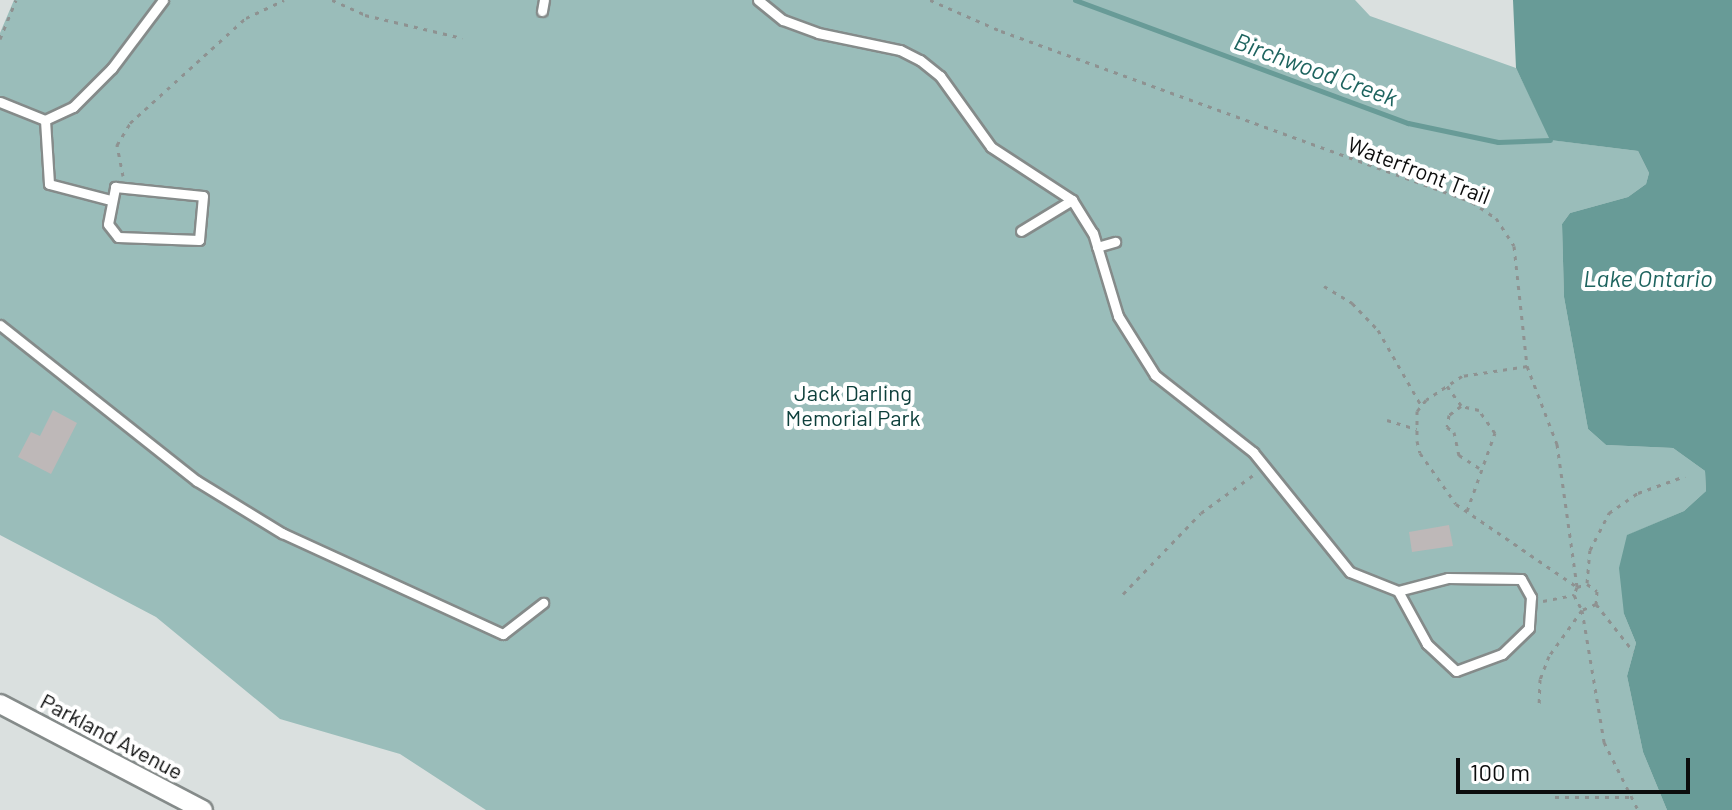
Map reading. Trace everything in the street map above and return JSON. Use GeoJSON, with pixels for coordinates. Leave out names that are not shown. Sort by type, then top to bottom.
{"type":"FeatureCollection","features":[{"type":"Feature","properties":{"kind":"street","name":"Parkland Avenue"},"geometry":{"type":"LineString","coordinates":[[0,704],[203,810]]}},
{"type":"Feature","properties":{"kind":"lane"},"geometry":{"type":"LineString","coordinates":[[0,102],[45,120],[73,107],[112,68],[163,0]]}},
{"type":"Feature","properties":{"kind":"lane"},"geometry":{"type":"LineString","coordinates":[[542,11],[544,0]]}},
{"type":"Feature","properties":{"kind":"lane"},"geometry":{"type":"LineString","coordinates":[[758,0],[783,20],[818,33],[900,50],[920,60],[940,76],[991,147],[1072,200],[1097,247],[1118,316],[1155,375],[1265,466],[1337,560],[1363,581],[1398,591],[1429,580],[1503,575],[1521,579],[1532,604],[1523,639],[1502,654],[1456,671],[1427,644],[1398,591]]}},
{"type":"Feature","properties":{"kind":"lane"},"geometry":{"type":"LineString","coordinates":[[45,120],[49,184],[111,200]]}},
{"type":"Feature","properties":{"kind":"lane"},"geometry":{"type":"LineString","coordinates":[[115,187],[203,196],[199,240],[118,237],[108,224],[111,200],[115,187]]}},
{"type":"Feature","properties":{"kind":"lane"},"geometry":{"type":"LineString","coordinates":[[1021,231],[1072,200]]}},
{"type":"Feature","properties":{"kind":"lane"},"geometry":{"type":"LineString","coordinates":[[1097,247],[1115,242]]}},
{"type":"Feature","properties":{"kind":"lane"},"geometry":{"type":"LineString","coordinates":[[0,325],[197,481],[282,533],[503,634],[543,603]]}},
{"type":"Feature","properties":{"kind":"path"},"geometry":{"type":"LineString","coordinates":[[0,39],[16,0]]}},
{"type":"Feature","properties":{"kind":"path"},"geometry":{"type":"LineString","coordinates":[[125,187],[117,145],[130,123],[246,18],[284,0]]}},
{"type":"Feature","properties":{"kind":"path"},"geometry":{"type":"LineString","coordinates":[[332,0],[365,15],[462,38]]}},
{"type":"Feature","properties":{"kind":"path","name":"Waterfront Trail"},"geometry":{"type":"LineString","coordinates":[[930,0],[1001,31],[1486,209],[1514,246],[1527,366],[1557,444],[1577,587],[1574,595]]}},
{"type":"Feature","properties":{"kind":"path"},"geometry":{"type":"LineString","coordinates":[[1324,286],[1352,303],[1378,330],[1421,406],[1417,429],[1420,453],[1467,511],[1577,587],[1587,584]]}},
{"type":"Feature","properties":{"kind":"path"},"geometry":{"type":"LineString","coordinates":[[1421,406],[1447,386],[1484,368],[1527,366]]}},
{"type":"Feature","properties":{"kind":"path"},"geometry":{"type":"LineString","coordinates":[[1447,386],[1461,406],[1479,410],[1492,424],[1495,443],[1479,468],[1467,511]]}},
{"type":"Feature","properties":{"kind":"path"},"geometry":{"type":"LineString","coordinates":[[1461,406],[1449,415],[1447,427],[1454,432],[1459,455],[1479,468]]}},
{"type":"Feature","properties":{"kind":"path"},"geometry":{"type":"LineString","coordinates":[[1387,420],[1417,429]]}},
{"type":"Feature","properties":{"kind":"path"},"geometry":{"type":"LineString","coordinates":[[1123,594],[1201,513],[1265,466]]}},
{"type":"Feature","properties":{"kind":"path"},"geometry":{"type":"LineString","coordinates":[[1587,584],[1590,550],[1609,513],[1638,493],[1685,476]]}},
{"type":"Feature","properties":{"kind":"path"},"geometry":{"type":"LineString","coordinates":[[1587,584],[1597,591],[1596,604],[1633,651]]}},
{"type":"Feature","properties":{"kind":"path"},"geometry":{"type":"LineString","coordinates":[[1532,604],[1574,595],[1582,610],[1604,742],[1635,797],[1638,810]]}},
{"type":"Feature","properties":{"kind":"path"},"geometry":{"type":"LineString","coordinates":[[1539,705],[1540,679],[1549,656],[1582,610],[1596,604]]}},
{"type":"Feature","properties":{"kind":"path"},"geometry":{"type":"LineString","coordinates":[[1555,797],[1635,797]]}},
{"type":"Feature","properties":{"kind":"green space","name":"Jack Darling Memorial Park"},"geometry":{"type":"Polygon","coordinates":[[[14,0],[1355,0],[1370,16],[1516,68],[1551,140],[1638,151],[1649,173],[1646,184],[1628,197],[1570,213],[1562,224],[1564,297],[1588,429],[1606,445],[1673,448],[1705,471],[1706,491],[1684,511],[1628,535],[1624,614],[1636,643],[1627,676],[1643,752],[1667,810],[486,810],[400,754],[280,719],[156,617],[0,535],[0,33],[14,0]]]}},
{"type":"Feature","properties":{"kind":"water","name":"Lake Ontario"},"geometry":{"type":"Polygon","coordinates":[[[1513,0],[1732,0],[1732,810],[1667,810],[1643,752],[1627,676],[1636,643],[1624,614],[1619,568],[1627,535],[1684,511],[1706,491],[1705,471],[1673,448],[1606,445],[1588,429],[1564,297],[1562,224],[1570,213],[1628,197],[1646,184],[1649,173],[1638,151],[1550,140],[1516,68],[1513,0]]]}},
{"type":"Feature","properties":{"kind":"building"},"geometry":{"type":"Polygon","coordinates":[[[53,410],[77,423],[51,474],[18,457],[31,432],[40,436],[53,410]]]}},
{"type":"Feature","properties":{"kind":"building"},"geometry":{"type":"Polygon","coordinates":[[[1449,525],[1453,546],[1412,552],[1409,532],[1449,525]]]}},
{"type":"Feature","properties":{"kind":"waterway","name":"Birchwood Creek"},"geometry":{"type":"LineString","coordinates":[[1075,0],[1408,123],[1498,142],[1550,140]]}}]}
